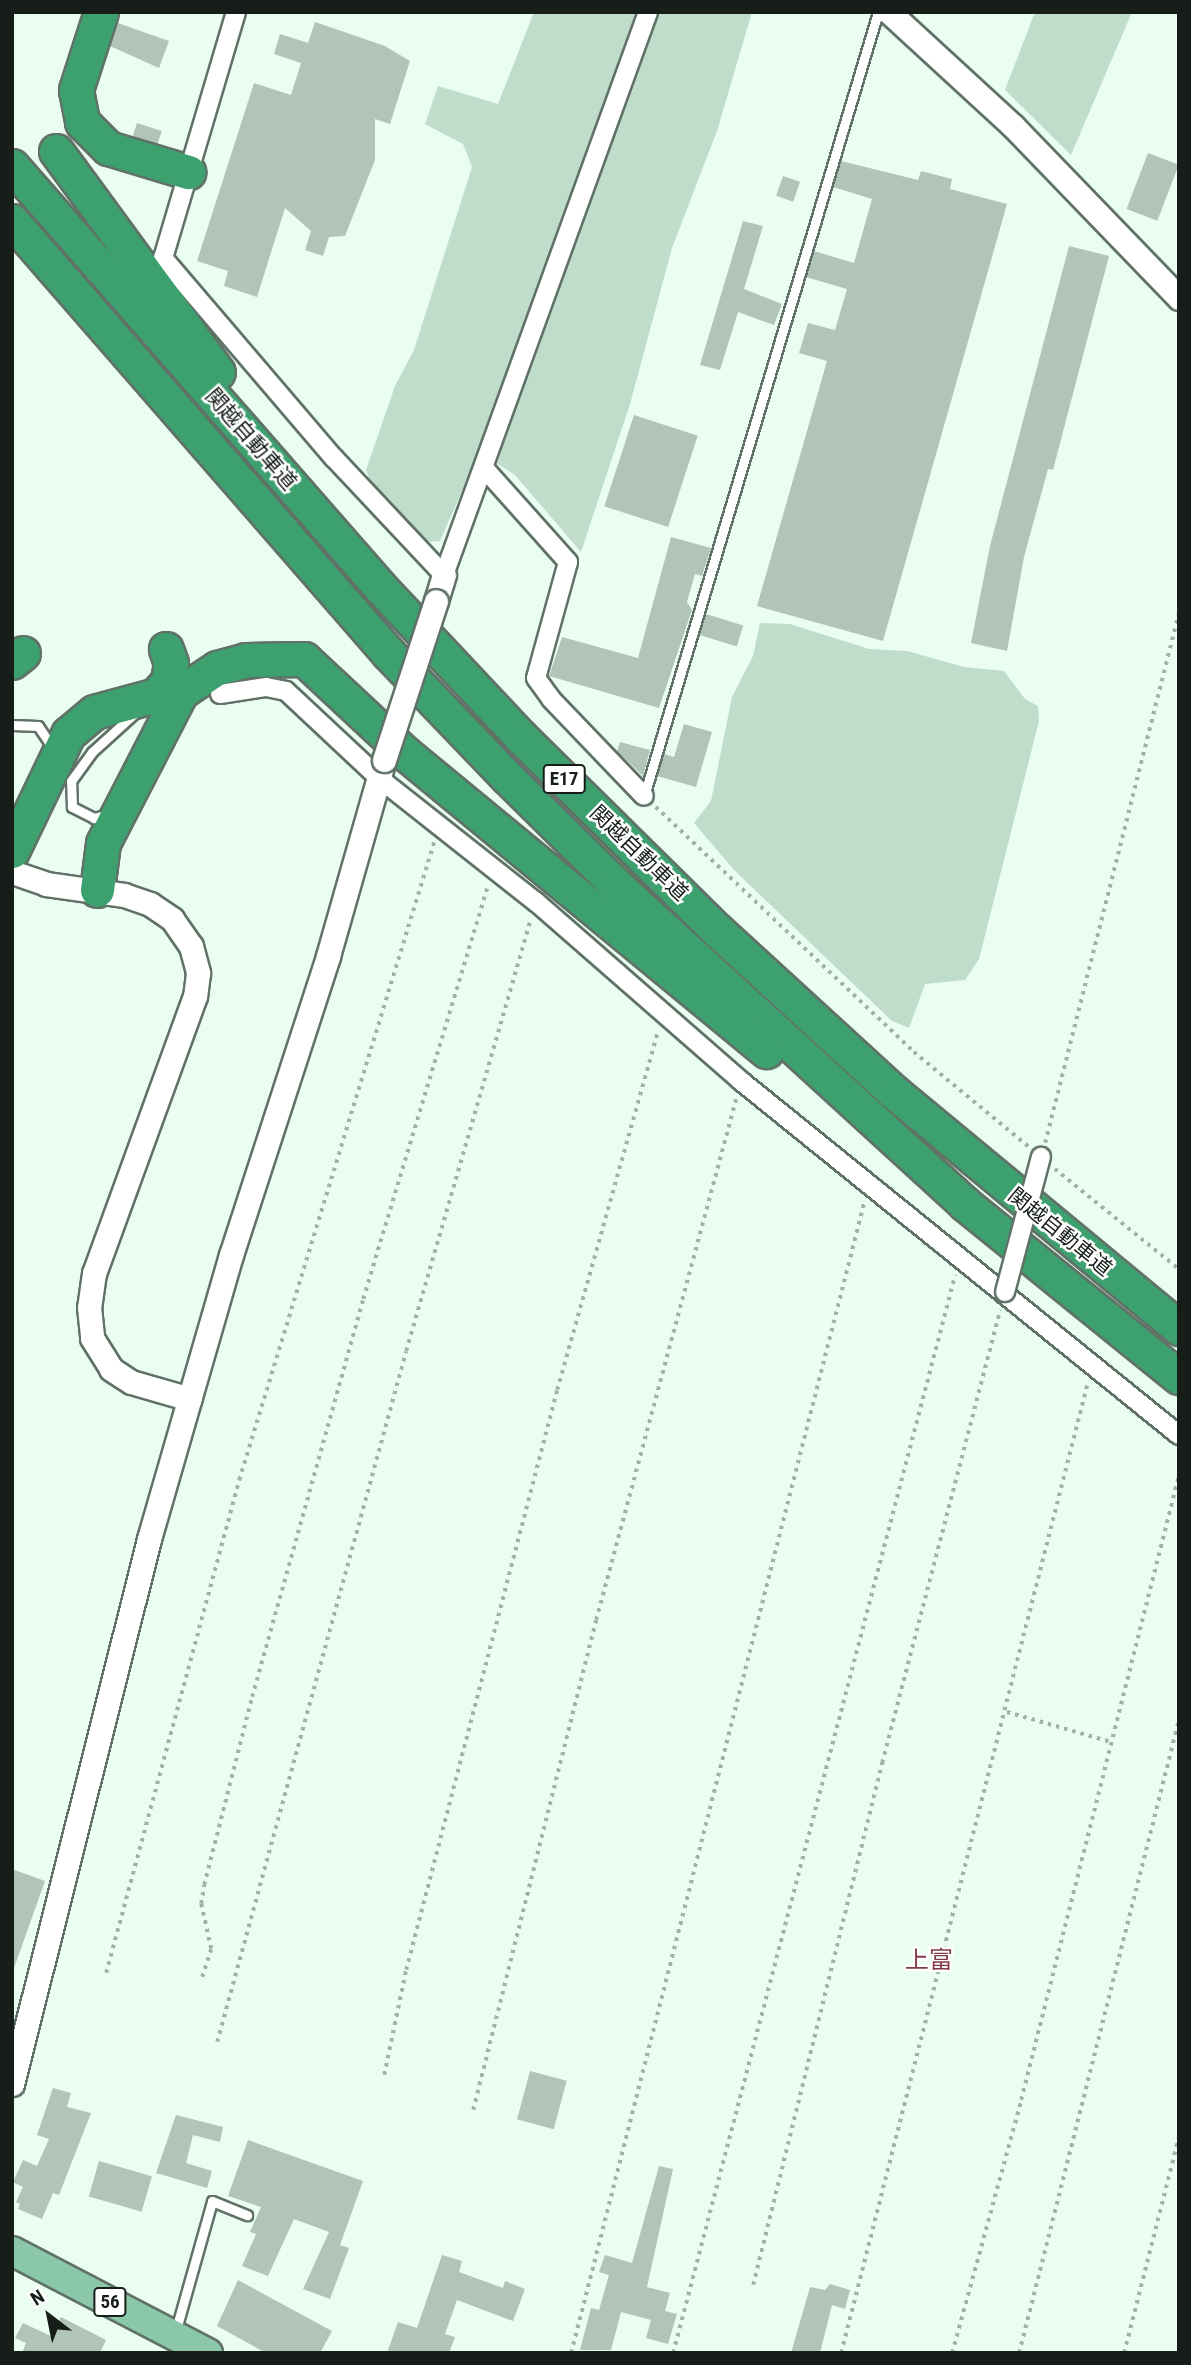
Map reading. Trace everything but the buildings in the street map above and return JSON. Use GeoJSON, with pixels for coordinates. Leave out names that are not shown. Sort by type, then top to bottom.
{"type":"FeatureCollection","features":[{"type":"Feature","properties":{"kind":"highway"},"geometry":{"type":"LineString","coordinates":[[102,12],[76,90],[82,122],[108,148],[187,172]]}},
{"type":"Feature","properties":{"kind":"highway"},"geometry":{"type":"LineString","coordinates":[[56,151],[380,587]]}},
{"type":"Feature","properties":{"kind":"highway","name":"関越自動車道"},"geometry":{"type":"LineString","coordinates":[[12,166],[380,587],[522,738],[718,931],[985,1172],[1179,1328]]}},
{"type":"Feature","properties":{"kind":"highway","name":"関越自動車道"},"geometry":{"type":"LineString","coordinates":[[12,221],[389,654],[507,778],[616,886],[965,1204],[1179,1377]]}},
{"type":"Feature","properties":{"kind":"highway"},"geometry":{"type":"LineString","coordinates":[[12,851],[68,734],[94,712],[156,695],[168,681],[172,663],[166,649]]}},
{"type":"Feature","properties":{"kind":"highway"},"geometry":{"type":"LineString","coordinates":[[97,890],[103,843],[122,801],[167,713],[193,680],[246,660],[304,659],[406,754],[762,1048],[965,1204]]}},
{"type":"Feature","properties":{"kind":"main road","name":"56"},"geometry":{"type":"LineString","coordinates":[[12,2251],[208,2353]]}},
{"type":"Feature","properties":{"kind":"street"},"geometry":{"type":"LineString","coordinates":[[236,12],[163,258],[334,458],[444,575]]}},
{"type":"Feature","properties":{"kind":"street"},"geometry":{"type":"LineString","coordinates":[[12,2084],[149,1539],[382,769],[444,575],[648,12]]}},
{"type":"Feature","properties":{"kind":"street"},"geometry":{"type":"LineString","coordinates":[[889,12],[1013,126],[1179,298]]}},
{"type":"Feature","properties":{"kind":"street"},"geometry":{"type":"LineString","coordinates":[[484,468],[568,562],[537,678],[644,796]]}},
{"type":"Feature","properties":{"kind":"street"},"geometry":{"type":"LineString","coordinates":[[220,694],[266,687],[286,691],[382,769],[440,827],[536,902],[741,1081],[1179,1435]]}},
{"type":"Feature","properties":{"kind":"street"},"geometry":{"type":"LineString","coordinates":[[12,872],[46,884],[97,890],[150,904],[172,919],[191,946],[198,974],[185,1031],[92,1282],[92,1338],[99,1355],[121,1376],[190,1399]]}},
{"type":"Feature","properties":{"kind":"street"},"geometry":{"type":"LineString","coordinates":[[1005,1292],[1041,1157]]}},
{"type":"Feature","properties":{"kind":"lane"},"geometry":{"type":"LineString","coordinates":[[644,796],[878,12]]}},
{"type":"Feature","properties":{"kind":"lane"},"geometry":{"type":"LineString","coordinates":[[122,801],[109,814],[84,816],[72,807],[71,781],[92,752],[156,695]]}},
{"type":"Feature","properties":{"kind":"lane"},"geometry":{"type":"LineString","coordinates":[[12,725],[38,726],[48,736],[56,760]]}},
{"type":"Feature","properties":{"kind":"lane"},"geometry":{"type":"LineString","coordinates":[[174,2334],[212,2201],[247,2215]]}},
{"type":"Feature","properties":{"kind":"path"},"geometry":{"type":"LineString","coordinates":[[1041,1157],[1179,612]]}},
{"type":"Feature","properties":{"kind":"path"},"geometry":{"type":"LineString","coordinates":[[644,796],[914,1052],[1179,1269]]}},
{"type":"Feature","properties":{"kind":"path"},"geometry":{"type":"LineString","coordinates":[[106,1973],[239,1480],[440,827]]}},
{"type":"Feature","properties":{"kind":"path"},"geometry":{"type":"LineString","coordinates":[[202,1978],[211,1935],[201,1904],[204,1885],[252,1697],[363,1298],[494,870]]}},
{"type":"Feature","properties":{"kind":"path"},"geometry":{"type":"LineString","coordinates":[[218,2042],[405,1351],[536,902]]}},
{"type":"Feature","properties":{"kind":"path"},"geometry":{"type":"LineString","coordinates":[[384,2075],[406,1970],[553,1403],[663,1012]]}},
{"type":"Feature","properties":{"kind":"path"},"geometry":{"type":"LineString","coordinates":[[473,2110],[596,1620],[741,1081]]}},
{"type":"Feature","properties":{"kind":"path"},"geometry":{"type":"LineString","coordinates":[[571,2353],[869,1184]]}},
{"type":"Feature","properties":{"kind":"path"},"geometry":{"type":"LineString","coordinates":[[673,2353],[959,1256]]}},
{"type":"Feature","properties":{"kind":"path"},"geometry":{"type":"LineString","coordinates":[[753,2285],[881,1763],[1005,1292]]}},
{"type":"Feature","properties":{"kind":"path"},"geometry":{"type":"LineString","coordinates":[[841,2353],[1007,1712],[1092,1365]]}},
{"type":"Feature","properties":{"kind":"path"},"geometry":{"type":"LineString","coordinates":[[952,2353],[1179,1474]]}},
{"type":"Feature","properties":{"kind":"path"},"geometry":{"type":"LineString","coordinates":[[1007,1712],[1111,1742]]}},
{"type":"Feature","properties":{"kind":"path"},"geometry":{"type":"LineString","coordinates":[[1019,2353],[1179,1719]]}},
{"type":"Feature","properties":{"kind":"path"},"geometry":{"type":"LineString","coordinates":[[1124,2353],[1179,2136]]}},
{"type":"Feature","properties":{"kind":"green space"},"geometry":{"type":"Polygon","coordinates":[[[534,12],[752,12],[717,131],[672,248],[630,404],[581,552],[515,475],[485,456],[464,487],[440,541],[426,542],[372,485],[366,470],[395,386],[414,350],[472,167],[463,144],[425,124],[438,86],[498,104],[534,12]]]}},
{"type":"Feature","properties":{"kind":"green space"},"geometry":{"type":"Polygon","coordinates":[[[1035,12],[1132,12],[1071,155],[1005,90],[1035,12]]]}},
{"type":"Feature","properties":{"kind":"green space"},"geometry":{"type":"Polygon","coordinates":[[[760,623],[790,624],[869,649],[907,651],[964,667],[1004,671],[1025,699],[1038,706],[1039,721],[979,959],[965,980],[925,984],[909,1028],[892,1021],[734,870],[694,823],[711,801],[732,697],[753,656],[760,623]]]}},
{"type":"Feature","properties":{"kind":"district","name":"上富"},"geometry":{"type":"Point","coordinates":[929,1961]}}]}
